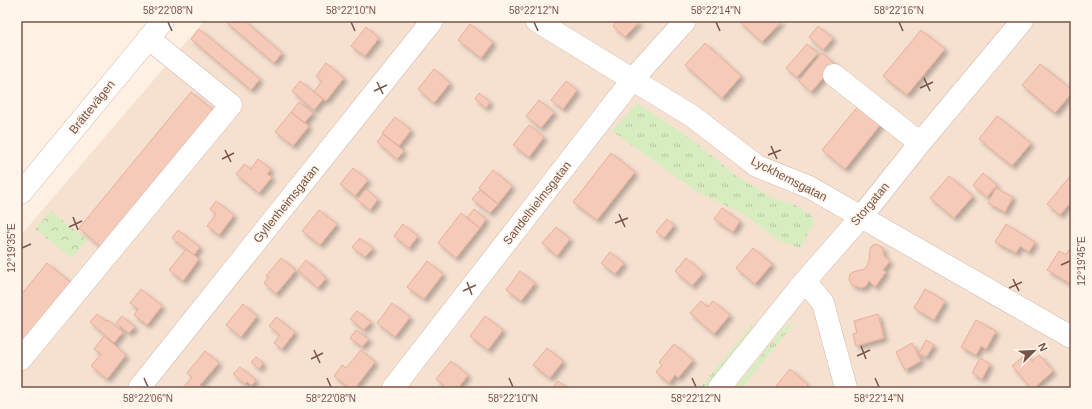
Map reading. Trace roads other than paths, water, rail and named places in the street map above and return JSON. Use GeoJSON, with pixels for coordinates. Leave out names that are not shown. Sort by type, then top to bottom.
{"type":"FeatureCollection","features":[{"type":"Feature","properties":{"kind":"street","name":"Brättevägen"},"geometry":{"type":"LineString","coordinates":[[24,182],[163,21]]}},
{"type":"Feature","properties":{"kind":"street","name":"Gyllenheimsgatan"},"geometry":{"type":"LineString","coordinates":[[139,388],[432,21]]}},
{"type":"Feature","properties":{"kind":"street","name":"Lyckhemsgatan"},"geometry":{"type":"LineString","coordinates":[[537,21],[692,116],[756,166],[809,187],[1071,337]]}},
{"type":"Feature","properties":{"kind":"street","name":"Sandelhielmsgatan"},"geometry":{"type":"LineString","coordinates":[[393,388],[633,79],[685,21]]}},
{"type":"Feature","properties":{"kind":"street","name":"Storgatan"},"geometry":{"type":"LineString","coordinates":[[718,388],[805,281],[861,216],[1022,21]]}},
{"type":"Feature","properties":{"kind":"street"},"geometry":{"type":"LineString","coordinates":[[21,359],[231,105],[148,38]]}},
{"type":"Feature","properties":{"kind":"street"},"geometry":{"type":"LineString","coordinates":[[834,75],[920,144]]}},
{"type":"Feature","properties":{"kind":"street"},"geometry":{"type":"LineString","coordinates":[[805,281],[823,302],[846,388]]}}]}
